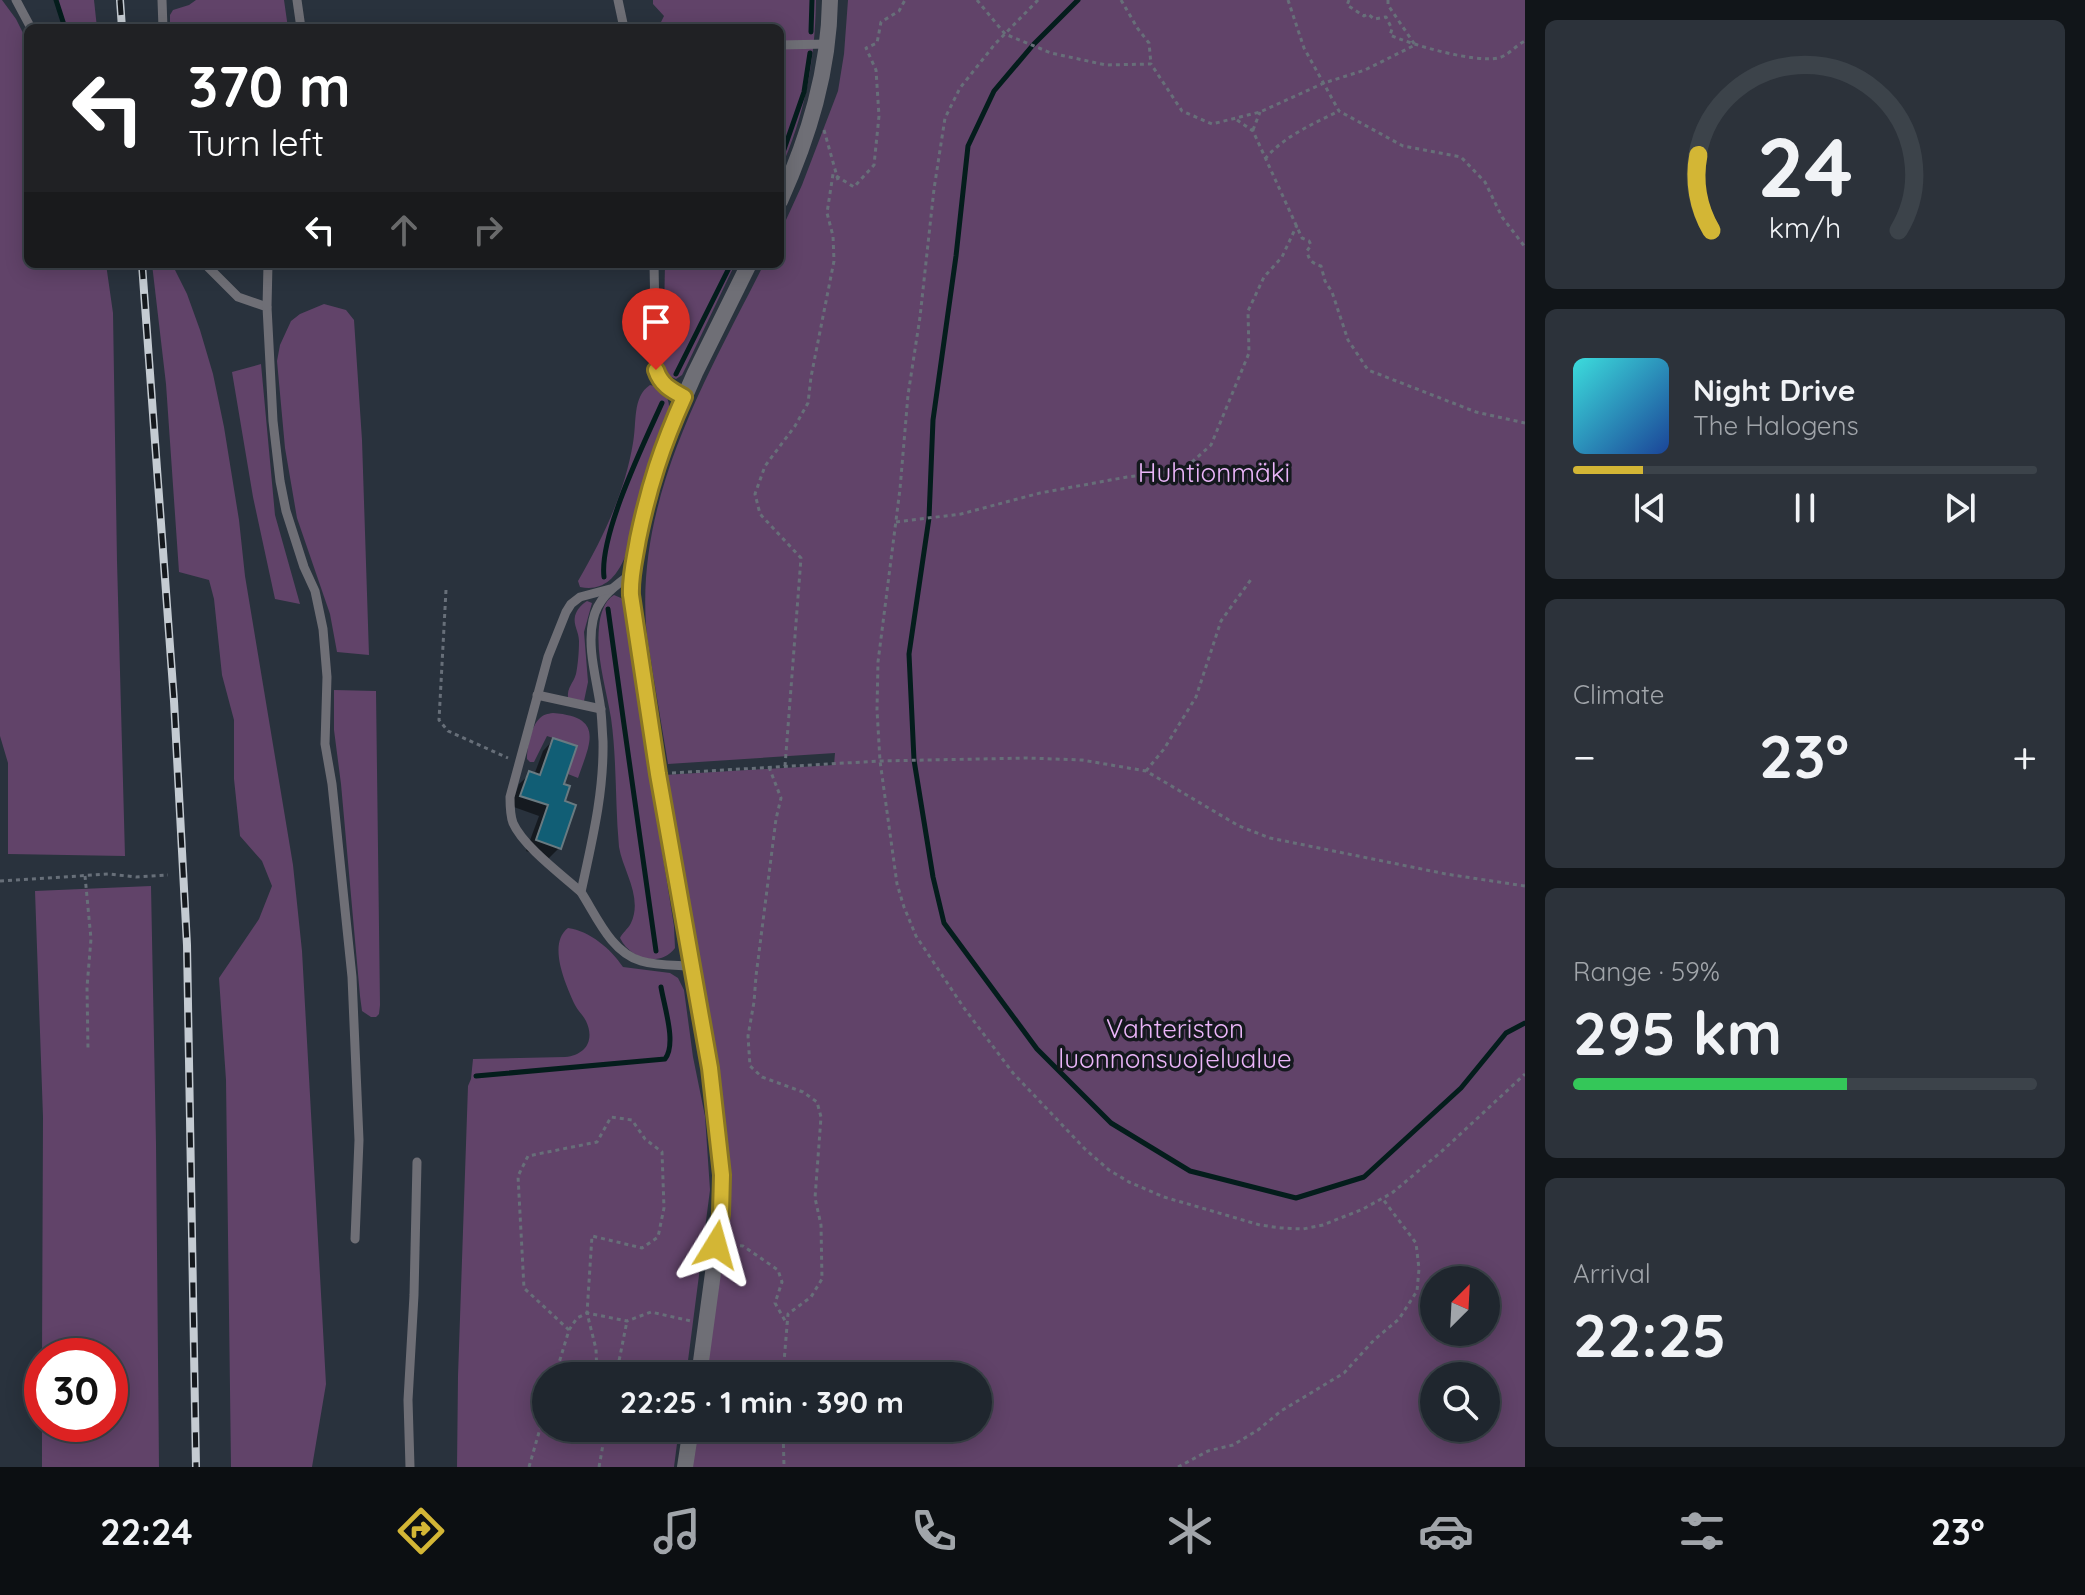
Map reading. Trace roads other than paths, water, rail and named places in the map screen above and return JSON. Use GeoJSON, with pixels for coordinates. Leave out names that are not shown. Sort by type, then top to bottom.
{"type":"FeatureCollection","features":[{"type":"Feature","properties":{"kind":"street"},"geometry":{"type":"LineString","coordinates":[[784,191],[816,103],[828,44],[830,0]]}},
{"type":"Feature","properties":{"kind":"street"},"geometry":{"type":"LineString","coordinates":[[701,1362],[722,1193],[721,1157],[710,1068],[631,602],[631,574],[653,474],[684,397],[747,268]]}},
{"type":"Feature","properties":{"kind":"street"},"geometry":{"type":"LineString","coordinates":[[685,1467],[689,1442]]}},
{"type":"Feature","properties":{"kind":"lane"},"geometry":{"type":"LineString","coordinates":[[16,0],[29,24]]}},
{"type":"Feature","properties":{"kind":"lane"},"geometry":{"type":"LineString","coordinates":[[162,0],[163,24]]}},
{"type":"Feature","properties":{"kind":"lane"},"geometry":{"type":"LineString","coordinates":[[297,0],[300,24]]}},
{"type":"Feature","properties":{"kind":"lane"},"geometry":{"type":"LineString","coordinates":[[618,0],[623,24]]}},
{"type":"Feature","properties":{"kind":"lane"},"geometry":{"type":"LineString","coordinates":[[784,45],[828,44]]}},
{"type":"Feature","properties":{"kind":"lane"},"geometry":{"type":"LineString","coordinates":[[209,268],[238,297],[267,307]]}},
{"type":"Feature","properties":{"kind":"lane"},"geometry":{"type":"LineString","coordinates":[[268,268],[269,368],[280,481],[286,511],[315,591],[323,629],[327,677],[325,744],[352,977],[359,1140],[355,1239]]}},
{"type":"Feature","properties":{"kind":"lane"},"geometry":{"type":"LineString","coordinates":[[654,268],[656,370],[666,386],[684,397]]}},
{"type":"Feature","properties":{"kind":"lane"},"geometry":{"type":"LineString","coordinates":[[581,892],[601,799],[603,772],[601,709],[592,631],[599,604],[610,589],[631,574]]}},
{"type":"Feature","properties":{"kind":"lane"},"geometry":{"type":"LineString","coordinates":[[610,589],[586,595],[571,604],[552,644],[518,763],[510,811],[514,825],[524,840],[581,892],[613,942],[626,954],[649,963],[691,966]]}},
{"type":"Feature","properties":{"kind":"lane"},"geometry":{"type":"LineString","coordinates":[[537,695],[601,709]]}},
{"type":"Feature","properties":{"kind":"lane"},"geometry":{"type":"LineString","coordinates":[[410,1467],[408,1400],[417,1162]]}},
{"type":"Feature","properties":{"kind":"waterway"},"geometry":{"type":"LineString","coordinates":[[56,0],[64,24]]}},
{"type":"Feature","properties":{"kind":"waterway"},"geometry":{"type":"LineString","coordinates":[[811,32],[812,0]]}},
{"type":"Feature","properties":{"kind":"waterway"},"geometry":{"type":"LineString","coordinates":[[1078,0],[1033,45],[994,91],[968,146],[933,420],[929,518],[909,654],[914,760],[933,877],[944,923],[1037,1049],[1111,1123],[1190,1171],[1296,1198],[1364,1177],[1461,1088],[1506,1033],[1525,1023]]}},
{"type":"Feature","properties":{"kind":"waterway"},"geometry":{"type":"LineString","coordinates":[[784,150],[804,92],[810,53]]}},
{"type":"Feature","properties":{"kind":"waterway"},"geometry":{"type":"LineString","coordinates":[[676,374],[729,268]]}},
{"type":"Feature","properties":{"kind":"waterway"},"geometry":{"type":"LineString","coordinates":[[604,577],[604,559],[615,514],[662,403]]}},
{"type":"Feature","properties":{"kind":"waterway"},"geometry":{"type":"LineString","coordinates":[[608,609],[656,951]]}},
{"type":"Feature","properties":{"kind":"waterway"},"geometry":{"type":"LineString","coordinates":[[476,1076],[665,1059],[670,1035],[661,987]]}},
{"type":"Feature","properties":{"kind":"railway"},"geometry":{"type":"LineString","coordinates":[[120,0],[122,24]]}},
{"type":"Feature","properties":{"kind":"railway"},"geometry":{"type":"LineString","coordinates":[[142,268],[174,701],[187,945],[196,1467]]}},
{"type":"Feature","properties":{"kind":"park label","name":"Huhtionmäki"},"geometry":{"type":"Point","coordinates":[1214,473]}},
{"type":"Feature","properties":{"kind":"park label","name":"Vahteriston luonnonsuojelualue"},"geometry":{"type":"Point","coordinates":[1175,1044]}}]}
